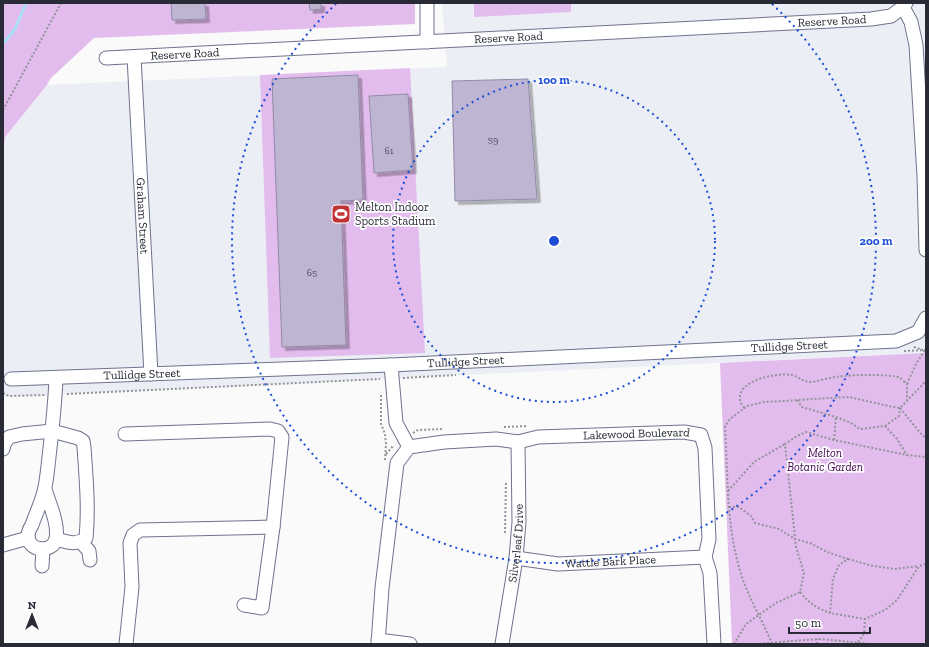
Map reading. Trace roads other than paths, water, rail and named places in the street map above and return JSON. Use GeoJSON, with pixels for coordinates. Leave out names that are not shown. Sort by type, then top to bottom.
{"type":"FeatureCollection","features":[{"type":"Feature","properties":{"kind":"street"},"geometry":{"type":"LineString","coordinates":[[426,3],[427,42]]}},
{"type":"Feature","properties":{"kind":"street"},"geometry":{"type":"LineString","coordinates":[[904,5],[911,22],[916,45],[925,176],[926,250]]}},
{"type":"Feature","properties":{"kind":"street","name":"Reserve Road"},"geometry":{"type":"LineString","coordinates":[[106,58],[872,18],[891,16],[904,5]]}},
{"type":"Feature","properties":{"kind":"street","name":"Graham Street"},"geometry":{"type":"LineString","coordinates":[[134,57],[151,374]]}},
{"type":"Feature","properties":{"kind":"street","name":"Tullidge Street"},"geometry":{"type":"LineString","coordinates":[[11,379],[391,365],[896,341],[918,332],[926,318]]}},
{"type":"Feature","properties":{"kind":"street"},"geometry":{"type":"LineString","coordinates":[[391,365],[396,423],[407,442],[404,453],[397,463],[382,588],[378,642],[410,644]]}},
{"type":"Feature","properties":{"kind":"street"},"geometry":{"type":"LineString","coordinates":[[45,489],[55,520],[56,539],[54,544],[47,549],[38,549],[32,545],[28,538],[45,489],[52,431],[56,378]]}},
{"type":"Feature","properties":{"kind":"street"},"geometry":{"type":"LineString","coordinates":[[125,434],[270,429],[278,431],[282,437],[273,527],[262,608],[244,605]]}},
{"type":"Feature","properties":{"kind":"street"},"geometry":{"type":"LineString","coordinates":[[3,449],[6,436],[22,434],[52,431],[78,438],[83,441],[87,492],[86,538],[81,542],[72,543],[56,539]]}},
{"type":"Feature","properties":{"kind":"street","name":"Lakewood Boulevard"},"geometry":{"type":"LineString","coordinates":[[407,442],[444,442],[496,439],[518,442],[538,437],[684,432],[701,435],[705,448],[709,539],[705,557],[710,573],[714,644]]}},
{"type":"Feature","properties":{"kind":"street","name":"Silverleaf Drive"},"geometry":{"type":"LineString","coordinates":[[502,644],[516,558],[520,522],[518,442]]}},
{"type":"Feature","properties":{"kind":"street"},"geometry":{"type":"LineString","coordinates":[[126,644],[132,587],[130,543],[133,535],[140,530],[273,527]]}},
{"type":"Feature","properties":{"kind":"street"},"geometry":{"type":"LineString","coordinates":[[3,545],[28,538]]}},
{"type":"Feature","properties":{"kind":"street"},"geometry":{"type":"LineString","coordinates":[[81,542],[89,551],[90,560]]}},
{"type":"Feature","properties":{"kind":"street"},"geometry":{"type":"LineString","coordinates":[[42,566],[43,549]]}},
{"type":"Feature","properties":{"kind":"street","name":"Wattle Bark Place"},"geometry":{"type":"LineString","coordinates":[[516,558],[558,564],[705,557]]}},
{"type":"Feature","properties":{"kind":"waterway"},"geometry":{"type":"LineString","coordinates":[[3,44],[15,29],[26,3]]}},
{"type":"Feature","properties":{"kind":"place","name":"Melton Indoor Sports Stadium"},"geometry":{"type":"Point","coordinates":[341,214]}},
{"type":"Feature","properties":{"kind":"park label","name":"Melton Botanic Garden"},"geometry":{"type":"Point","coordinates":[825,460]}}]}
